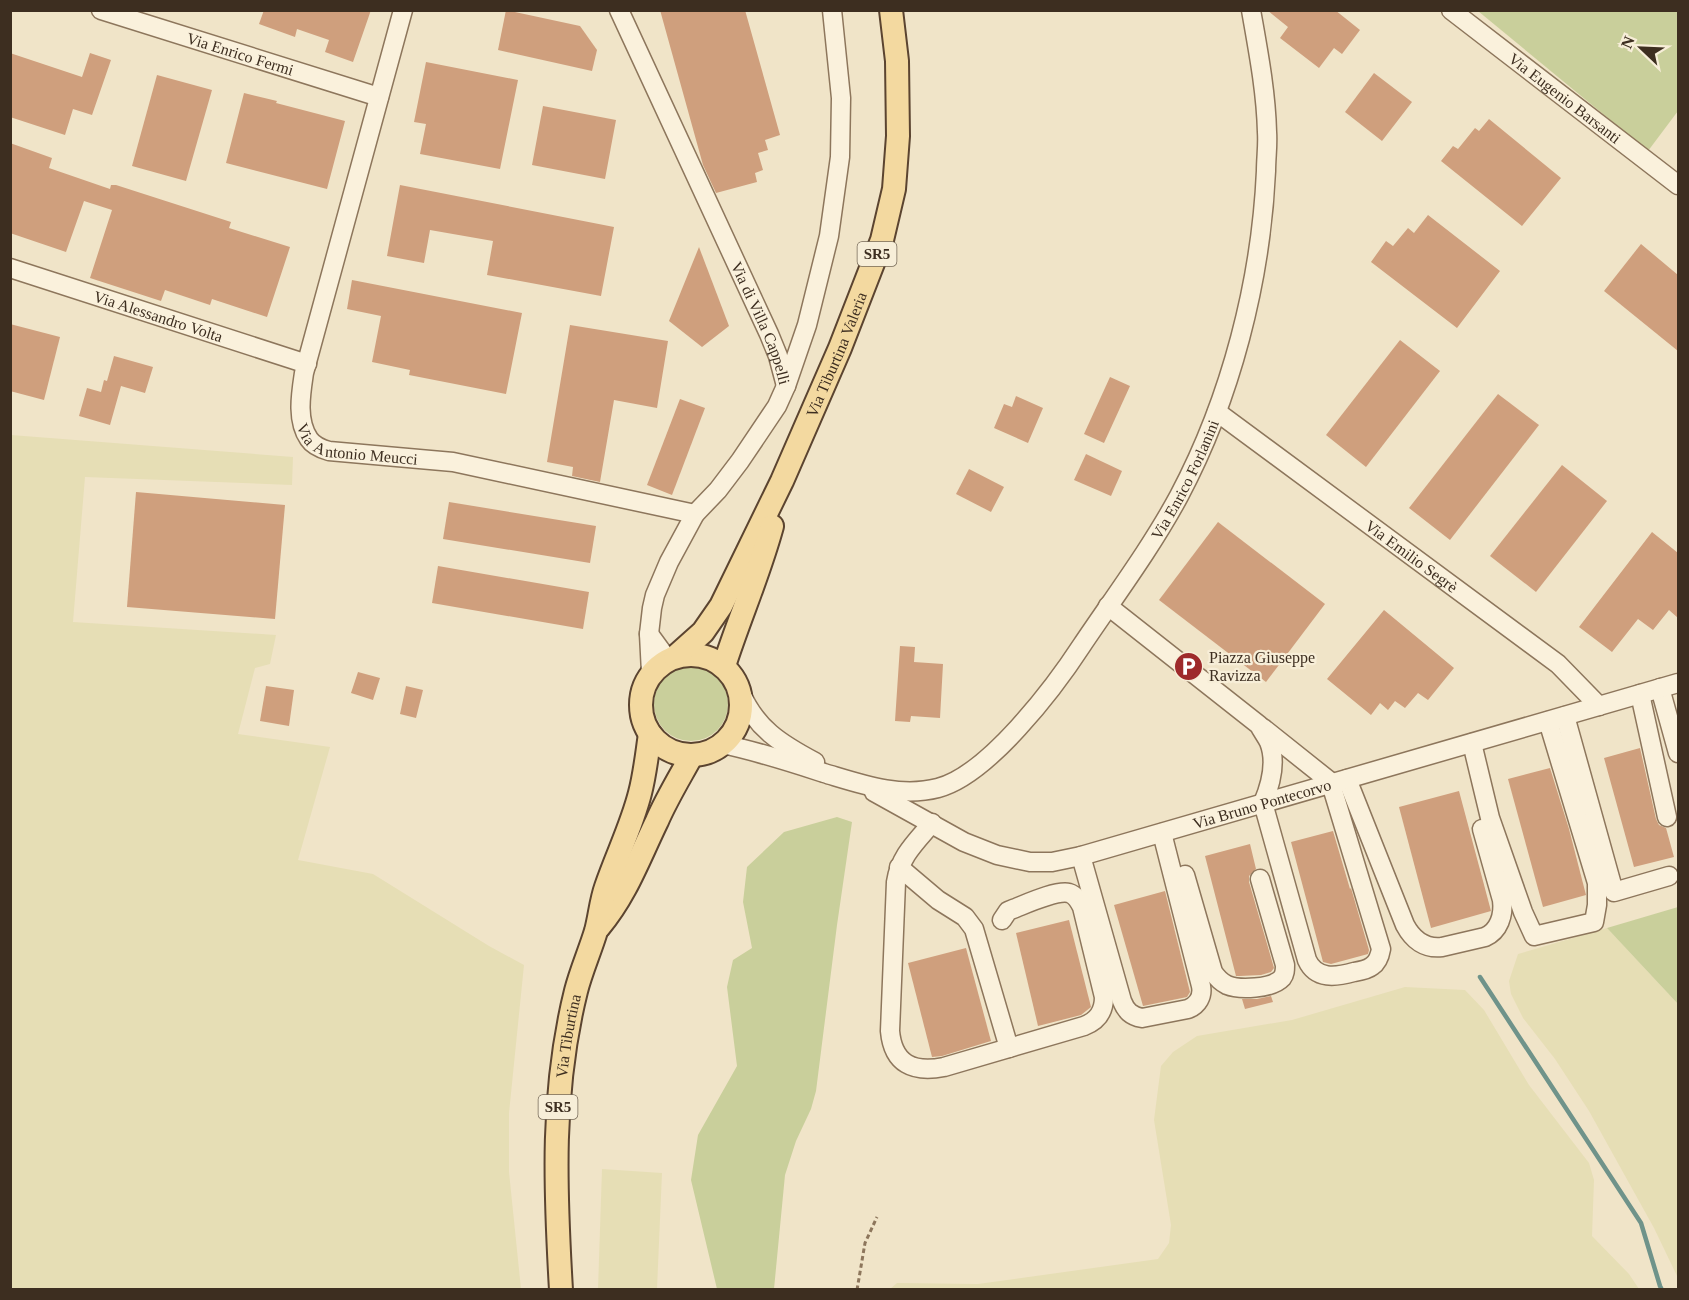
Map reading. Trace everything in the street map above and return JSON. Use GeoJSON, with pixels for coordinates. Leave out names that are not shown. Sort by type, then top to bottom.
{"type":"FeatureCollection","features":[{"type":"Feature","properties":{"kind":"main road","name":"Via Tiburtina Valeria"},"geometry":{"type":"LineString","coordinates":[[665,663],[685,650],[703,632],[721,606],[782,481],[840,348],[882,240],[896,172],[897,61],[891,10]]}},
{"type":"Feature","properties":{"kind":"main road","name":"Via Tiburtina Valeria"},"geometry":{"type":"LineString","coordinates":[[724,666],[765,550],[782,481]]}},
{"type":"Feature","properties":{"kind":"main road"},"geometry":{"type":"LineString","coordinates":[[650,734],[661,746],[676,753],[692,755],[708,752],[722,744],[732,734],[739,720],[740,691],[724,666],[701,655],[688,654],[665,663]]}},
{"type":"Feature","properties":{"kind":"main road","name":"Via Tiburtina"},"geometry":{"type":"LineString","coordinates":[[561,1290],[555,1176],[556,1136],[566,1039],[582,968],[596,930],[604,894],[641,791],[650,734],[642,720],[640,704],[643,688],[665,663]]}},
{"type":"Feature","properties":{"kind":"main road","name":"Via Tiburtina"},"geometry":{"type":"LineString","coordinates":[[596,930],[617,904],[626,888],[661,811],[692,755]]}},
{"type":"Feature","properties":{"kind":"street","name":"Via Enrico Fermi"},"geometry":{"type":"LineString","coordinates":[[100,10],[379,97]]}},
{"type":"Feature","properties":{"kind":"street","name":"Via Antonio Meucci"},"geometry":{"type":"LineString","coordinates":[[403,10],[307,364],[300,409],[309,439],[318,447],[329,452],[453,462],[695,514]]}},
{"type":"Feature","properties":{"kind":"street","name":"Via di Villa Cappelli"},"geometry":{"type":"LineString","coordinates":[[619,10],[769,334],[786,386]]}},
{"type":"Feature","properties":{"kind":"street","name":"Via di Villa Cappelli"},"geometry":{"type":"LineString","coordinates":[[786,386],[807,325],[819,278],[829,236],[838,173],[842,98],[832,10]]}},
{"type":"Feature","properties":{"kind":"street","name":"Via Enrico Forlanini"},"geometry":{"type":"LineString","coordinates":[[856,782],[913,791],[940,787],[964,777],[992,754],[1043,698],[1075,657],[1145,551],[1197,460],[1217,412],[1234,360],[1260,239],[1267,132],[1261,68],[1251,10]]}},
{"type":"Feature","properties":{"kind":"street","name":"Via Eugenio Barsanti"},"geometry":{"type":"LineString","coordinates":[[1451,10],[1678,185]]}},
{"type":"Feature","properties":{"kind":"street","name":"Via Alessandro Volta"},"geometry":{"type":"LineString","coordinates":[[10,268],[307,364]]}},
{"type":"Feature","properties":{"kind":"street"},"geometry":{"type":"LineString","coordinates":[[665,663],[649,634],[652,608],[660,581],[695,514],[718,490],[740,461],[766,423],[786,386]]}},
{"type":"Feature","properties":{"kind":"street","name":"Via Emilio Segrè"},"geometry":{"type":"LineString","coordinates":[[1217,412],[1558,664],[1599,706]]}},
{"type":"Feature","properties":{"kind":"street"},"geometry":{"type":"LineString","coordinates":[[1108,606],[1259,725],[1337,782],[1405,925],[1412,936],[1425,946],[1436,948],[1485,937],[1498,926],[1502,917],[1503,906],[1465,744]]}},
{"type":"Feature","properties":{"kind":"street","name":"Via Bruno Pontecorvo"},"geometry":{"type":"LineString","coordinates":[[740,691],[757,722],[767,732],[806,757],[975,847],[1019,861],[1052,862],[1081,856],[1678,683]]}},
{"type":"Feature","properties":{"kind":"street"},"geometry":{"type":"LineString","coordinates":[[1660,688],[1678,753]]}},
{"type":"Feature","properties":{"kind":"street"},"geometry":{"type":"LineString","coordinates":[[1641,694],[1667,817]]}},
{"type":"Feature","properties":{"kind":"street"},"geometry":{"type":"LineString","coordinates":[[1465,744],[1523,912],[1534,936],[1594,922],[1597,883],[1556,718]]}},
{"type":"Feature","properties":{"kind":"street"},"geometry":{"type":"LineString","coordinates":[[1556,718],[1614,892],[1669,876]]}},
{"type":"Feature","properties":{"kind":"street"},"geometry":{"type":"LineString","coordinates":[[1259,725],[1269,743],[1273,769],[1271,784],[1263,803],[1310,966],[1319,973],[1332,977],[1373,966],[1379,958],[1381,949],[1337,782]]}},
{"type":"Feature","properties":{"kind":"street","name":"Via Bruno Pontecorvo"},"geometry":{"type":"LineString","coordinates":[[722,744],[751,750],[856,782]]}},
{"type":"Feature","properties":{"kind":"street"},"geometry":{"type":"LineString","coordinates":[[932,823],[905,855],[899,867],[896,882],[890,1031],[892,1045],[898,1057],[913,1067],[935,1069],[1090,1024],[1095,1020],[1102,1010],[1104,997],[1082,907],[1077,898],[1072,894],[1058,894],[1008,911],[1002,920]]}},
{"type":"Feature","properties":{"kind":"street"},"geometry":{"type":"LineString","coordinates":[[1081,856],[1122,1001],[1128,1012],[1142,1018],[1188,1009],[1198,1000],[1202,991],[1167,831]]}},
{"type":"Feature","properties":{"kind":"street"},"geometry":{"type":"LineString","coordinates":[[1167,831],[1210,966],[1221,982],[1233,987],[1254,988],[1276,982],[1281,980],[1286,971],[1260,879]]}},
{"type":"Feature","properties":{"kind":"street"},"geometry":{"type":"LineString","coordinates":[[899,867],[938,900],[965,917],[975,929],[1009,1048]]}},
{"type":"Feature","properties":{"kind":"path"},"geometry":{"type":"LineString","coordinates":[[857,1290],[865,1243],[877,1217]]}},
{"type":"Feature","properties":{"kind":"shaded area"},"geometry":{"type":"Polygon","coordinates":[[[11,435],[293,457],[292,485],[85,477],[73,622],[276,635],[270,664],[255,668],[238,734],[330,747],[298,860],[373,874],[524,965],[509,1113],[509,1172],[521,1289],[11,1289],[11,435]]]}},
{"type":"Feature","properties":{"kind":"shaded area"},"geometry":{"type":"Polygon","coordinates":[[[1607,928],[1678,1004],[1678,1278],[1654,1228],[1589,1111],[1555,1059],[1523,1018],[1511,994],[1509,981],[1518,954],[1607,928]]]}},
{"type":"Feature","properties":{"kind":"shaded area"},"geometry":{"type":"Polygon","coordinates":[[[1405,987],[1465,990],[1484,1010],[1529,1085],[1589,1163],[1594,1180],[1592,1236],[1629,1274],[1639,1289],[890,1289],[897,1283],[978,1284],[1158,1259],[1169,1243],[1171,1225],[1154,1120],[1161,1066],[1173,1052],[1197,1036],[1292,1020],[1405,987]]]}},
{"type":"Feature","properties":{"kind":"shaded area"},"geometry":{"type":"Polygon","coordinates":[[[602,1169],[662,1173],[657,1289],[598,1289],[602,1169]]]}},
{"type":"Feature","properties":{"kind":"green space"},"geometry":{"type":"Polygon","coordinates":[[[1478,11],[1678,11],[1678,111],[1648,151],[1478,11]]]}},
{"type":"Feature","properties":{"kind":"green space"},"geometry":{"type":"Polygon","coordinates":[[[691,667],[705,670],[717,678],[725,690],[728,704],[725,718],[717,730],[705,738],[691,741],[677,738],[665,730],[657,718],[654,704],[657,690],[665,678],[677,670],[691,667]]]}},
{"type":"Feature","properties":{"kind":"green space"},"geometry":{"type":"Polygon","coordinates":[[[837,817],[852,822],[816,1091],[785,1175],[774,1289],[717,1289],[691,1180],[698,1135],[737,1066],[727,987],[733,960],[752,948],[743,902],[747,867],[784,832],[837,817]]]}},
{"type":"Feature","properties":{"kind":"green space"},"geometry":{"type":"Polygon","coordinates":[[[1678,907],[1678,1004],[1607,928],[1678,907]]]}},
{"type":"Feature","properties":{"kind":"building"},"geometry":{"type":"Polygon","coordinates":[[[264,10],[371,10],[353,62],[325,52],[329,40],[297,29],[295,37],[259,24],[264,10]]]}},
{"type":"Feature","properties":{"kind":"building"},"geometry":{"type":"Polygon","coordinates":[[[506,10],[580,26],[597,50],[592,71],[498,50],[506,10]]]}},
{"type":"Feature","properties":{"kind":"building"},"geometry":{"type":"Polygon","coordinates":[[[660,10],[745,10],[780,135],[765,140],[768,150],[758,153],[763,170],[755,173],[757,182],[716,193],[703,165],[660,10]]]}},
{"type":"Feature","properties":{"kind":"building"},"geometry":{"type":"Polygon","coordinates":[[[1267,10],[1335,10],[1360,30],[1342,54],[1334,48],[1319,68],[1280,38],[1288,27],[1267,10]]]}},
{"type":"Feature","properties":{"kind":"building"},"geometry":{"type":"Polygon","coordinates":[[[10,53],[82,77],[90,53],[111,60],[92,115],[73,109],[65,135],[10,117],[10,53]]]}},
{"type":"Feature","properties":{"kind":"building"},"geometry":{"type":"Polygon","coordinates":[[[426,62],[518,80],[500,169],[420,154],[426,124],[414,122],[426,62]]]}},
{"type":"Feature","properties":{"kind":"building"},"geometry":{"type":"Polygon","coordinates":[[[1374,73],[1412,102],[1382,141],[1345,112],[1374,73]]]}},
{"type":"Feature","properties":{"kind":"building"},"geometry":{"type":"Polygon","coordinates":[[[157,75],[212,90],[186,181],[132,166],[157,75]]]}},
{"type":"Feature","properties":{"kind":"building"},"geometry":{"type":"Polygon","coordinates":[[[244,93],[345,121],[327,189],[226,163],[244,93]]]}},
{"type":"Feature","properties":{"kind":"building"},"geometry":{"type":"Polygon","coordinates":[[[543,106],[616,120],[605,179],[532,165],[543,106]]]}},
{"type":"Feature","properties":{"kind":"building"},"geometry":{"type":"Polygon","coordinates":[[[1489,119],[1561,178],[1522,226],[1441,161],[1453,146],[1458,149],[1475,128],[1479,131],[1489,119]]]}},
{"type":"Feature","properties":{"kind":"building"},"geometry":{"type":"Polygon","coordinates":[[[10,143],[52,158],[49,168],[110,189],[111,185],[116,185],[231,222],[229,228],[290,247],[267,317],[212,299],[210,305],[165,290],[161,301],[90,278],[112,210],[84,201],[66,252],[10,233],[10,143]]]}},
{"type":"Feature","properties":{"kind":"building"},"geometry":{"type":"Polygon","coordinates":[[[400,185],[614,227],[601,296],[487,275],[493,241],[430,230],[424,263],[387,256],[400,185]]]}},
{"type":"Feature","properties":{"kind":"building"},"geometry":{"type":"Polygon","coordinates":[[[1428,215],[1500,271],[1457,328],[1371,262],[1386,241],[1393,246],[1408,228],[1414,233],[1428,215]]]}},
{"type":"Feature","properties":{"kind":"building"},"geometry":{"type":"Polygon","coordinates":[[[1641,244],[1678,275],[1678,351],[1604,291],[1641,244]]]}},
{"type":"Feature","properties":{"kind":"building"},"geometry":{"type":"Polygon","coordinates":[[[699,247],[729,326],[702,347],[669,321],[699,247]]]}},
{"type":"Feature","properties":{"kind":"building"},"geometry":{"type":"Polygon","coordinates":[[[352,280],[522,313],[506,394],[409,375],[410,370],[372,362],[381,316],[347,309],[352,280]]]}},
{"type":"Feature","properties":{"kind":"building"},"geometry":{"type":"Polygon","coordinates":[[[10,324],[60,337],[44,400],[10,391],[10,324]]]}},
{"type":"Feature","properties":{"kind":"building"},"geometry":{"type":"Polygon","coordinates":[[[570,325],[668,341],[657,408],[614,400],[600,482],[572,476],[573,467],[547,462],[570,325]]]}},
{"type":"Feature","properties":{"kind":"building"},"geometry":{"type":"Polygon","coordinates":[[[1400,340],[1440,371],[1366,467],[1326,435],[1400,340]]]}},
{"type":"Feature","properties":{"kind":"building"},"geometry":{"type":"Polygon","coordinates":[[[114,356],[153,367],[145,393],[121,386],[110,425],[79,416],[87,388],[101,392],[104,380],[107,381],[114,356]]]}},
{"type":"Feature","properties":{"kind":"building"},"geometry":{"type":"Polygon","coordinates":[[[1110,377],[1130,386],[1104,443],[1084,434],[1110,377]]]}},
{"type":"Feature","properties":{"kind":"building"},"geometry":{"type":"Polygon","coordinates":[[[1498,394],[1539,425],[1450,540],[1409,508],[1498,394]]]}},
{"type":"Feature","properties":{"kind":"building"},"geometry":{"type":"Polygon","coordinates":[[[1016,396],[1043,408],[1028,443],[994,428],[1004,404],[1012,407],[1016,396]]]}},
{"type":"Feature","properties":{"kind":"building"},"geometry":{"type":"Polygon","coordinates":[[[680,399],[705,408],[672,495],[647,485],[680,399]]]}},
{"type":"Feature","properties":{"kind":"building"},"geometry":{"type":"Polygon","coordinates":[[[1086,454],[1122,471],[1111,496],[1074,480],[1086,454]]]}},
{"type":"Feature","properties":{"kind":"building"},"geometry":{"type":"Polygon","coordinates":[[[1562,465],[1607,501],[1536,592],[1490,556],[1562,465]]]}},
{"type":"Feature","properties":{"kind":"building"},"geometry":{"type":"Polygon","coordinates":[[[969,469],[1004,487],[991,512],[956,494],[969,469]]]}},
{"type":"Feature","properties":{"kind":"building"},"geometry":{"type":"Polygon","coordinates":[[[136,492],[285,505],[275,619],[127,607],[136,492]]]}},
{"type":"Feature","properties":{"kind":"building"},"geometry":{"type":"Polygon","coordinates":[[[449,502],[596,526],[590,563],[443,539],[449,502]]]}},
{"type":"Feature","properties":{"kind":"building"},"geometry":{"type":"Polygon","coordinates":[[[1218,522],[1325,604],[1266,682],[1159,600],[1218,522]]]}},
{"type":"Feature","properties":{"kind":"building"},"geometry":{"type":"Polygon","coordinates":[[[1652,532],[1678,553],[1678,618],[1669,610],[1653,630],[1638,619],[1612,652],[1579,627],[1652,532]]]}},
{"type":"Feature","properties":{"kind":"building"},"geometry":{"type":"Polygon","coordinates":[[[438,566],[589,592],[583,629],[432,603],[438,566]]]}},
{"type":"Feature","properties":{"kind":"building"},"geometry":{"type":"Polygon","coordinates":[[[1384,610],[1454,668],[1428,700],[1418,693],[1405,708],[1395,701],[1388,710],[1380,703],[1371,715],[1327,679],[1384,610]]]}},
{"type":"Feature","properties":{"kind":"building"},"geometry":{"type":"Polygon","coordinates":[[[900,646],[915,647],[914,662],[943,664],[940,718],[911,716],[910,722],[895,721],[900,646]]]}},
{"type":"Feature","properties":{"kind":"building"},"geometry":{"type":"Polygon","coordinates":[[[358,672],[380,678],[373,700],[351,693],[358,672]]]}},
{"type":"Feature","properties":{"kind":"building"},"geometry":{"type":"Polygon","coordinates":[[[266,686],[294,690],[289,726],[260,721],[266,686]]]}},
{"type":"Feature","properties":{"kind":"building"},"geometry":{"type":"Polygon","coordinates":[[[406,686],[423,690],[416,718],[400,714],[406,686]]]}},
{"type":"Feature","properties":{"kind":"building"},"geometry":{"type":"Polygon","coordinates":[[[1640,748],[1656,819],[1659,825],[1666,828],[1674,857],[1634,867],[1604,758],[1640,748]]]}},
{"type":"Feature","properties":{"kind":"building"},"geometry":{"type":"Polygon","coordinates":[[[1550,768],[1586,895],[1543,907],[1508,779],[1550,768]]]}},
{"type":"Feature","properties":{"kind":"building"},"geometry":{"type":"Polygon","coordinates":[[[1459,791],[1491,911],[1431,928],[1399,807],[1459,791]]]}},
{"type":"Feature","properties":{"kind":"building"},"geometry":{"type":"Polygon","coordinates":[[[1333,831],[1369,950],[1368,954],[1331,964],[1323,962],[1291,842],[1333,831]]]}},
{"type":"Feature","properties":{"kind":"building"},"geometry":{"type":"Polygon","coordinates":[[[1250,844],[1256,869],[1249,876],[1249,882],[1274,968],[1271,972],[1261,975],[1236,976],[1205,856],[1250,844]]]}},
{"type":"Feature","properties":{"kind":"building"},"geometry":{"type":"Polygon","coordinates":[[[1165,891],[1190,992],[1187,997],[1143,1006],[1114,905],[1165,891]]]}},
{"type":"Feature","properties":{"kind":"building"},"geometry":{"type":"Polygon","coordinates":[[[1069,920],[1091,1007],[1081,1015],[1038,1026],[1016,933],[1069,920]]]}},
{"type":"Feature","properties":{"kind":"building"},"geometry":{"type":"Polygon","coordinates":[[[966,948],[991,1041],[932,1057],[908,963],[966,948]]]}},
{"type":"Feature","properties":{"kind":"building"},"geometry":{"type":"Polygon","coordinates":[[[1271,996],[1273,1002],[1245,1009],[1242,999],[1257,999],[1271,996]]]}},
{"type":"Feature","properties":{"kind":"waterway"},"geometry":{"type":"LineString","coordinates":[[1480,977],[1641,1223],[1662,1290]]}},
{"type":"Feature","properties":{"kind":"place","name":"Piazza Giuseppe Ravizza"},"geometry":{"type":"Point","coordinates":[1188,666]}}]}
